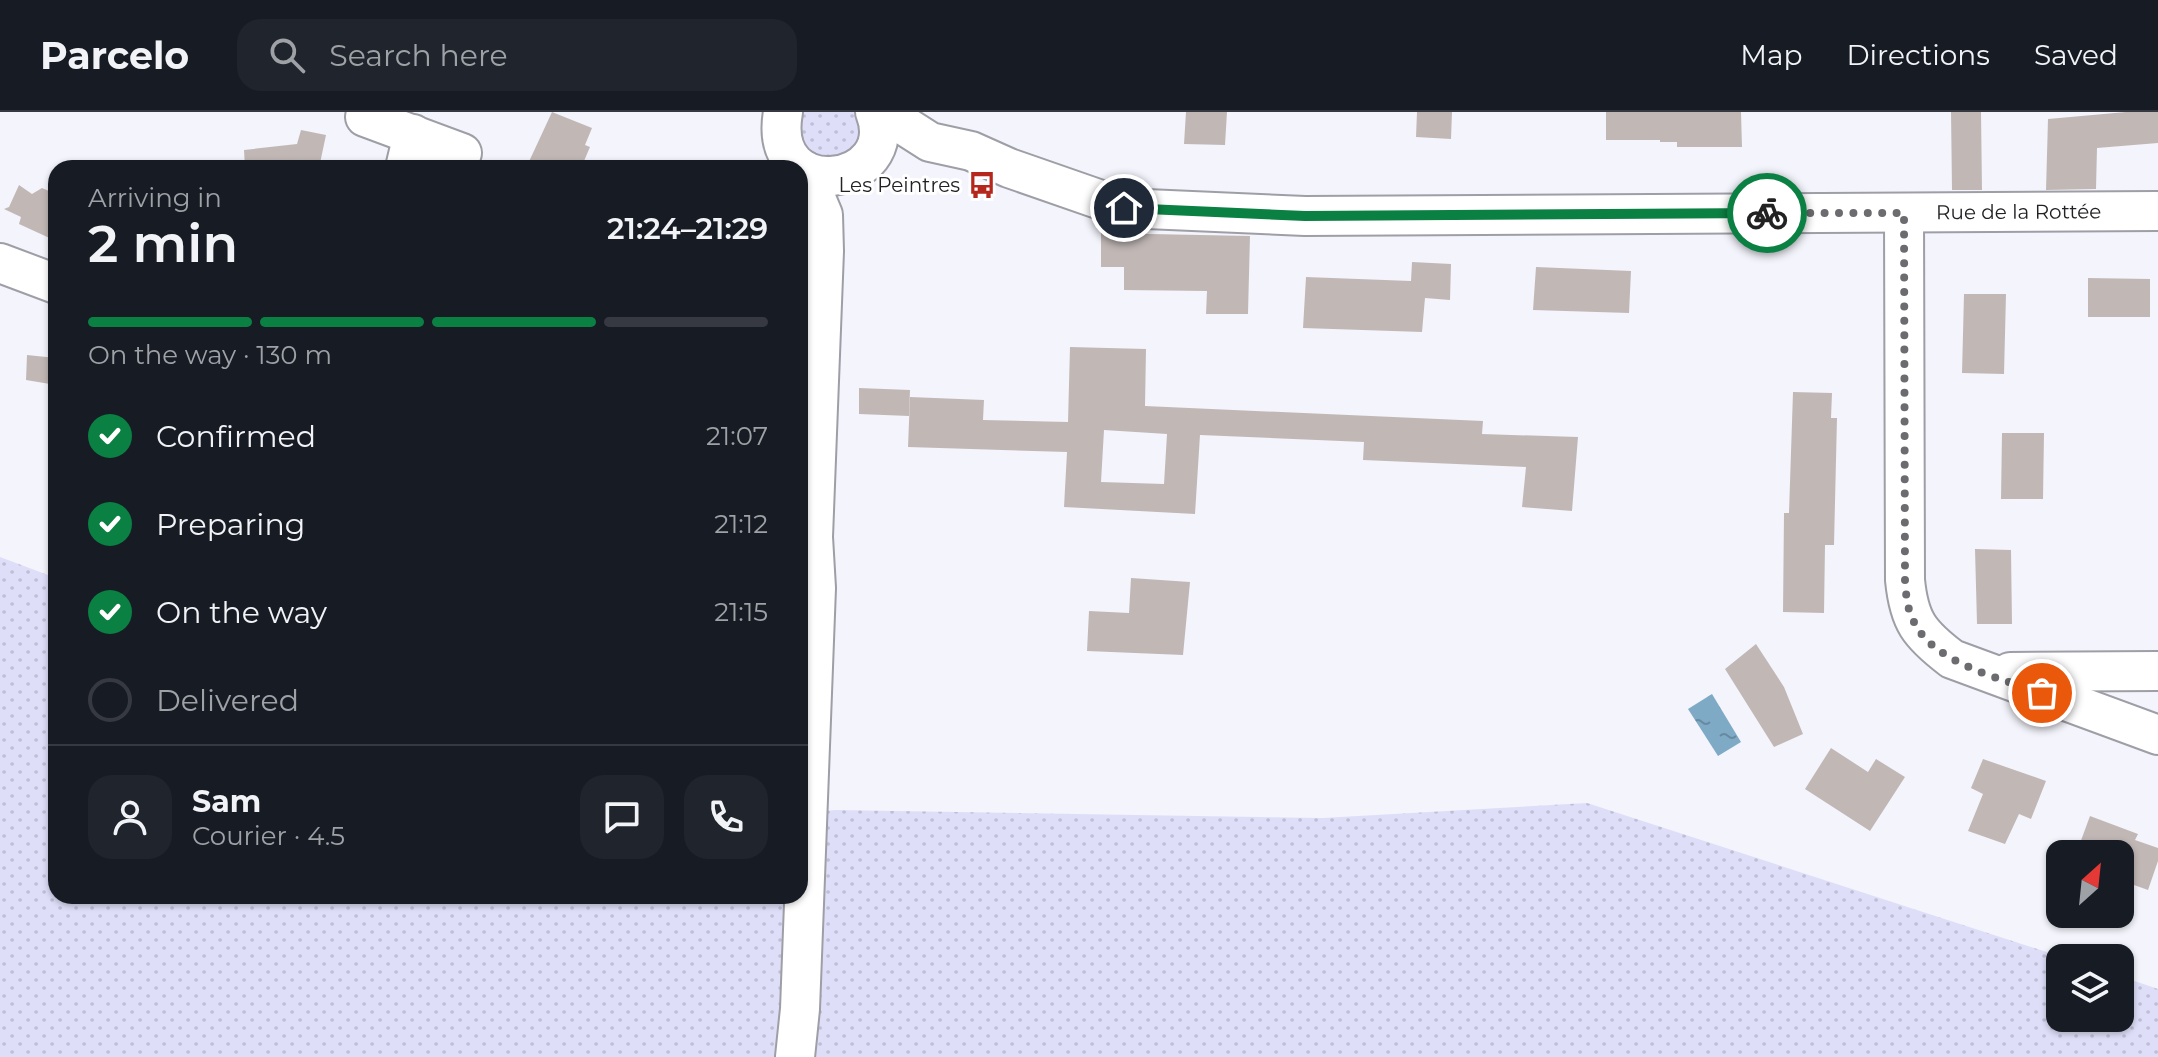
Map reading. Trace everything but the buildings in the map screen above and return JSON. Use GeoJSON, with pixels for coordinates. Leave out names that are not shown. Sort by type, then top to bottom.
{"type":"FeatureCollection","features":[{"type":"Feature","properties":{"kind":"street"},"geometry":{"type":"LineString","coordinates":[[783,112],[780,128],[783,144],[792,160]]}},
{"type":"Feature","properties":{"kind":"street"},"geometry":{"type":"LineString","coordinates":[[823,215],[876,145],[879,131],[875,112]]}},
{"type":"Feature","properties":{"kind":"street","name":"Rue de la Rottée"},"geometry":{"type":"LineString","coordinates":[[883,112],[930,142],[971,151],[1009,168],[1124,208],[1305,216],[2158,211]]}},
{"type":"Feature","properties":{"kind":"street"},"geometry":{"type":"LineString","coordinates":[[365,117],[409,151],[462,153]]}},
{"type":"Feature","properties":{"kind":"street","name":"Rue de la Rottée"},"geometry":{"type":"LineString","coordinates":[[808,172],[834,177],[859,165],[930,142]]}},
{"type":"Feature","properties":{"kind":"street"},"geometry":{"type":"LineString","coordinates":[[808,179],[823,215],[824,251],[808,505]]}},
{"type":"Feature","properties":{"kind":"street"},"geometry":{"type":"LineString","coordinates":[[1904,213],[1905,580],[1907,605],[1915,625],[1930,643],[1952,659],[2158,735]]}},
{"type":"Feature","properties":{"kind":"street"},"geometry":{"type":"LineString","coordinates":[[0,263],[48,281]]}},
{"type":"Feature","properties":{"kind":"street"},"geometry":{"type":"LineString","coordinates":[[808,547],[816,588],[808,798]]}},
{"type":"Feature","properties":{"kind":"street"},"geometry":{"type":"LineString","coordinates":[[1983,672],[2158,671]]}},
{"type":"Feature","properties":{"kind":"street"},"geometry":{"type":"LineString","coordinates":[[795,1057],[804,904]]}},
{"type":"Feature","properties":{"kind":"shaded area"},"geometry":{"type":"Polygon","coordinates":[[[804,112],[855,112],[860,132],[855,146],[844,154],[829,157],[815,153],[804,145],[799,131],[804,112]]]}},
{"type":"Feature","properties":{"kind":"shaded area"},"geometry":{"type":"Polygon","coordinates":[[[0,557],[48,575],[48,904],[808,904],[808,813],[835,810],[1323,818],[1587,803],[2046,952],[2046,1032],[2134,1032],[2134,981],[2158,989],[2158,1057],[0,1057],[0,557]]]}},
{"type":"Feature","properties":{"kind":"water"},"geometry":{"type":"Polygon","coordinates":[[[1712,694],[1741,742],[1718,756],[1688,709],[1712,694]]]}},
{"type":"Feature","properties":{"kind":"way so far"},"geometry":{"type":"LineString","coordinates":[[1767,213],[1904,213],[1907,605],[1915,625],[1930,643],[1952,659],[2042,693]]}},
{"type":"Feature","properties":{"kind":"place","name":"Les Peintres"},"geometry":{"type":"Point","coordinates":[982,185]}},
{"type":"Feature","properties":{"kind":"route"},"geometry":{"type":"LineString","coordinates":[[1124,208],[1305,216],[1767,213]]}}]}
